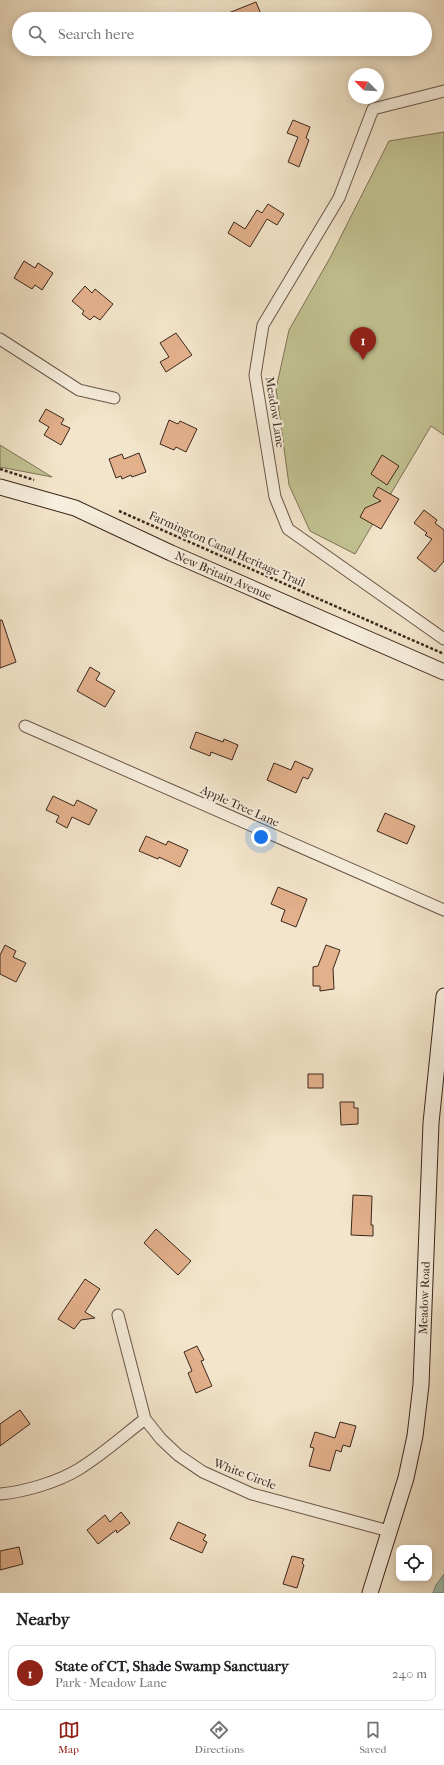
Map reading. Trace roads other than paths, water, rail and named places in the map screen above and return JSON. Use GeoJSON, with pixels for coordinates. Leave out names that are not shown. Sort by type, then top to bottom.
{"type":"FeatureCollection","features":[{"type":"Feature","properties":{"kind":"street","name":"Meadow Lane"},"geometry":{"type":"LineString","coordinates":[[444,92],[373,110],[339,198],[263,325],[255,375],[275,497],[288,529],[444,639]]}},
{"type":"Feature","properties":{"kind":"street"},"geometry":{"type":"LineString","coordinates":[[0,339],[79,390],[114,398]]}},
{"type":"Feature","properties":{"kind":"street","name":"New Britain Avenue"},"geometry":{"type":"LineString","coordinates":[[0,487],[75,508],[171,553],[444,672]]}},
{"type":"Feature","properties":{"kind":"street","name":"Apple Tree Lane"},"geometry":{"type":"LineString","coordinates":[[25,726],[444,910]]}},
{"type":"Feature","properties":{"kind":"street","name":"Meadow Road"},"geometry":{"type":"LineString","coordinates":[[370,1593],[406,1478],[412,1450],[421,1385],[431,1123],[444,996]]}},
{"type":"Feature","properties":{"kind":"street","name":"White Circle"},"geometry":{"type":"LineString","coordinates":[[118,1315],[145,1419],[161,1439],[178,1454],[202,1472],[252,1494],[389,1531]]}},
{"type":"Feature","properties":{"kind":"street"},"geometry":{"type":"LineString","coordinates":[[0,1494],[18,1493],[78,1470],[145,1419]]}},
{"type":"Feature","properties":{"kind":"place","name":"State of CT, Shade Swamp Sanctuary"},"geometry":{"type":"Point","coordinates":[363,360]}}]}
